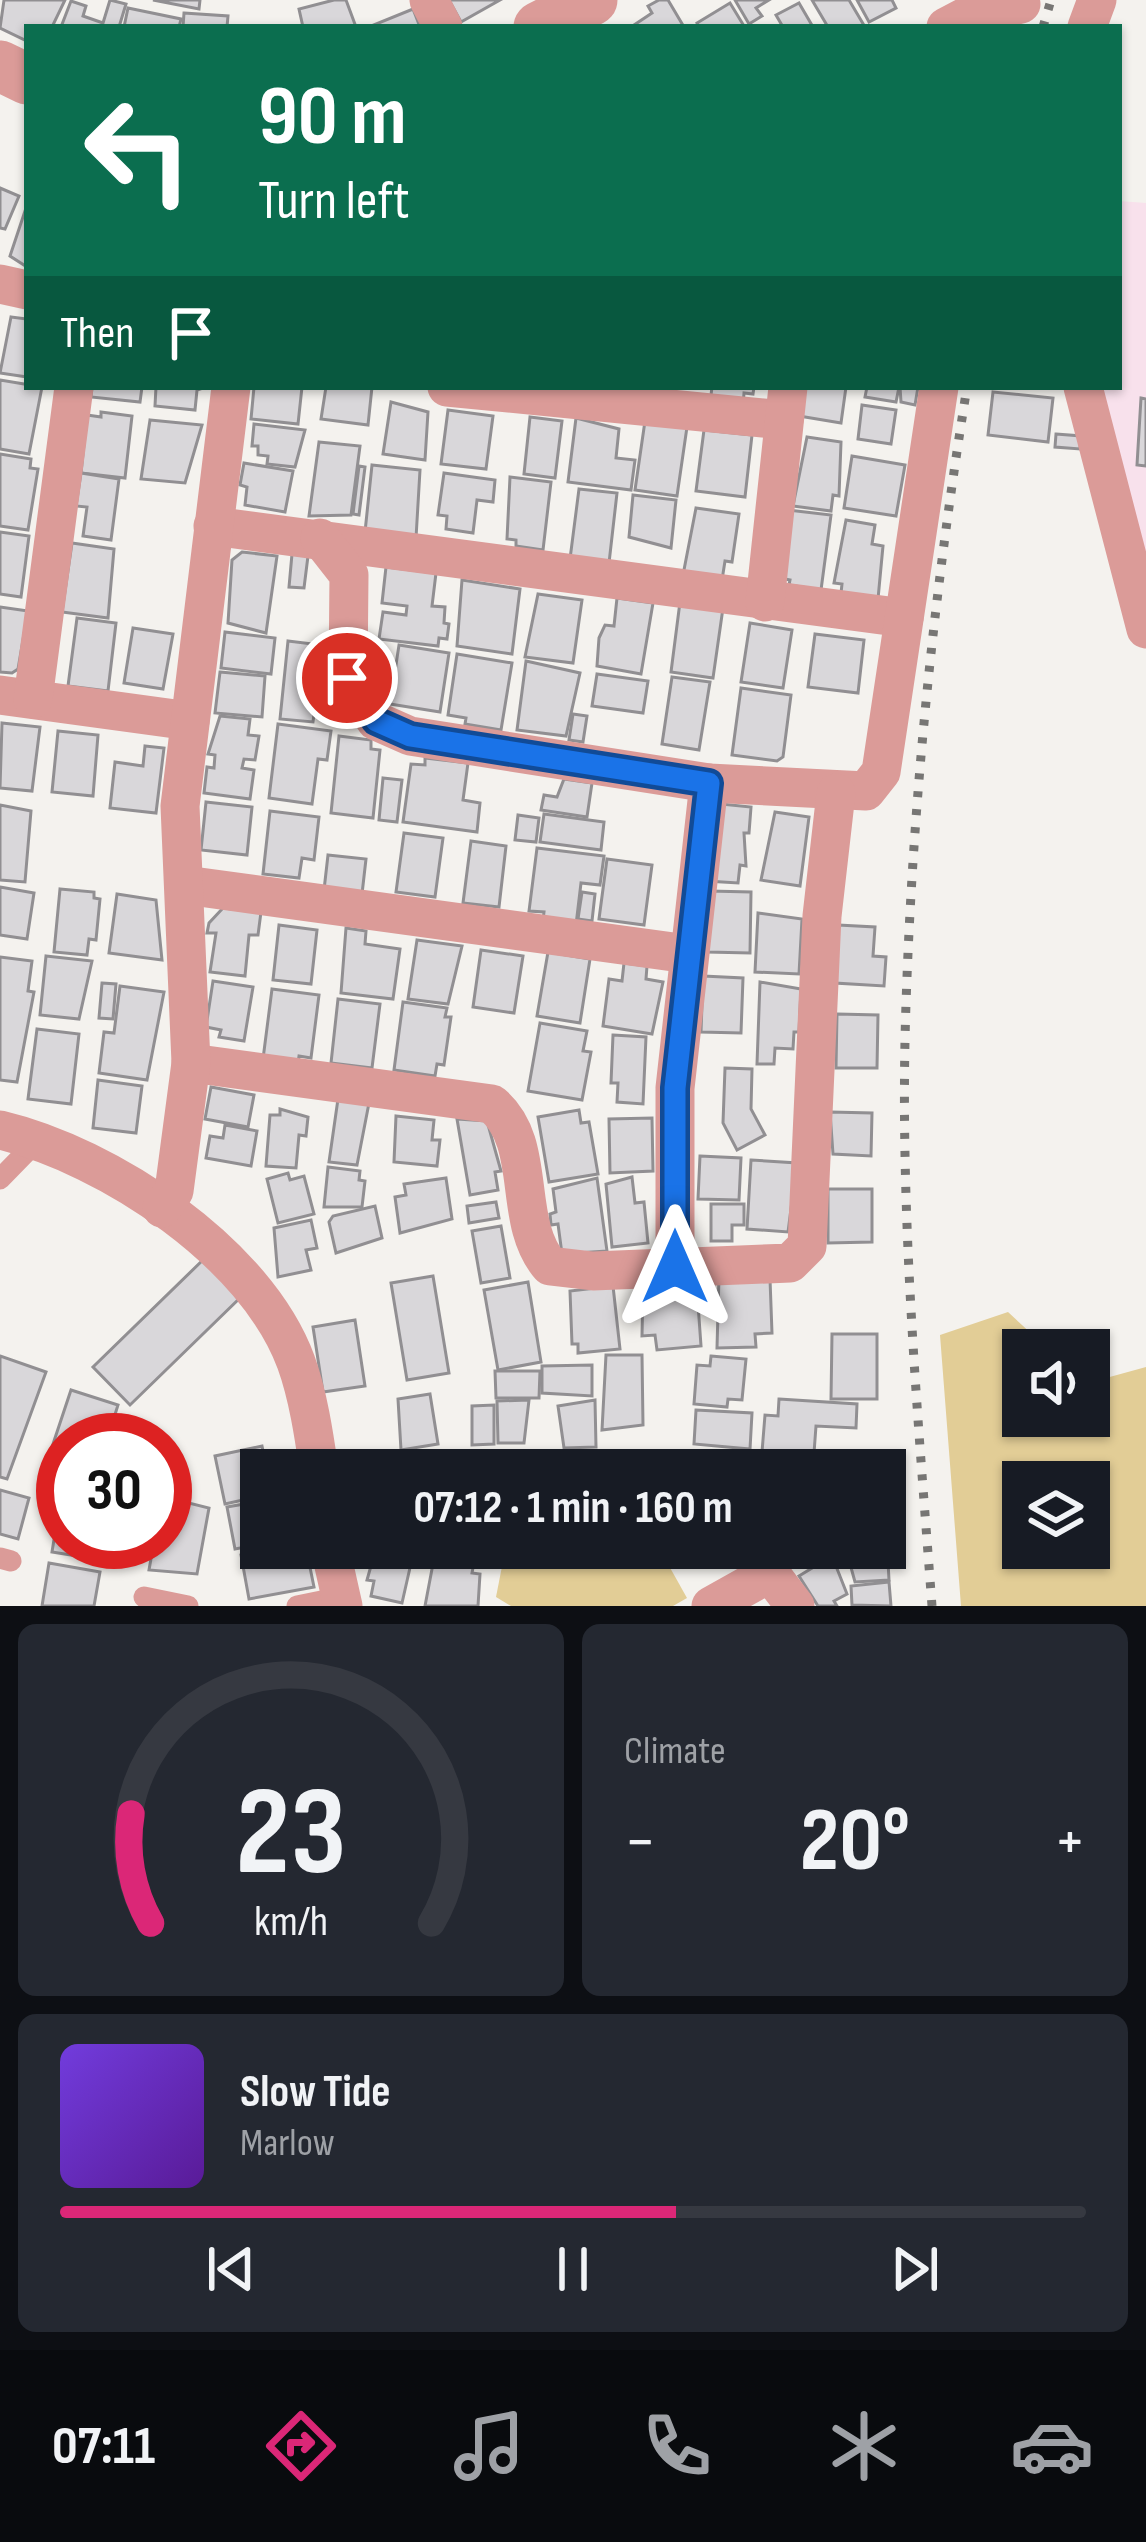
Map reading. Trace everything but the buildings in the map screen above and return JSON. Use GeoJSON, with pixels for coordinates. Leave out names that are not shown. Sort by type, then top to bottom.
{"type":"FeatureCollection","features":[{"type":"Feature","properties":{"kind":"street"},"geometry":{"type":"LineString","coordinates":[[544,24],[592,0]]}},
{"type":"Feature","properties":{"kind":"street"},"geometry":{"type":"LineString","coordinates":[[952,24],[965,17],[1019,10]]}},
{"type":"Feature","properties":{"kind":"street"},"geometry":{"type":"LineString","coordinates":[[73,390],[16,697],[190,721]]}},
{"type":"Feature","properties":{"kind":"street"},"geometry":{"type":"LineString","coordinates":[[162,1208],[174,1192],[191,1063],[180,806],[231,390]]}},
{"type":"Feature","properties":{"kind":"street"},"geometry":{"type":"LineString","coordinates":[[511,390],[786,403],[765,602]]}},
{"type":"Feature","properties":{"kind":"street"},"geometry":{"type":"LineString","coordinates":[[320,538],[349,575],[347,678],[376,721],[410,736],[709,783],[866,791],[881,772],[940,390]]}},
{"type":"Feature","properties":{"kind":"street"},"geometry":{"type":"LineString","coordinates":[[1085,390],[1146,629]]}},
{"type":"Feature","properties":{"kind":"street"},"geometry":{"type":"LineString","coordinates":[[213,526],[904,618]]}},
{"type":"Feature","properties":{"kind":"street"},"geometry":{"type":"LineString","coordinates":[[675,1267],[675,1088],[709,783]]}},
{"type":"Feature","properties":{"kind":"street"},"geometry":{"type":"LineString","coordinates":[[191,1063],[492,1104],[513,1130],[529,1223],[538,1252],[550,1266],[567,1271],[790,1263],[807,1246],[822,916],[836,793]]}},
{"type":"Feature","properties":{"kind":"street"},"geometry":{"type":"LineString","coordinates":[[185,885],[688,954]]}},
{"type":"Feature","properties":{"kind":"street"},"geometry":{"type":"LineString","coordinates":[[0,1130],[39,1139],[162,1208],[236,1267],[267,1308],[296,1361],[315,1449]]}},
{"type":"Feature","properties":{"kind":"street"},"geometry":{"type":"LineString","coordinates":[[335,1569],[342,1601]]}},
{"type":"Feature","properties":{"kind":"street"},"geometry":{"type":"LineString","coordinates":[[712,1606],[770,1573],[795,1606]]}},
{"type":"Feature","properties":{"kind":"lane"},"geometry":{"type":"LineString","coordinates":[[0,1179],[39,1139]]}},
{"type":"Feature","properties":{"kind":"lane"},"geometry":{"type":"LineString","coordinates":[[144,1598],[188,1606]]}},
{"type":"Feature","properties":{"kind":"lane"},"geometry":{"type":"LineString","coordinates":[[297,1606],[342,1601]]}},
{"type":"Feature","properties":{"kind":"shaded area"},"geometry":{"type":"Polygon","coordinates":[[[1122,201],[1146,203],[1146,593],[1095,390],[1122,390],[1122,201]]]}},
{"type":"Feature","properties":{"kind":"shaded area"},"geometry":{"type":"Polygon","coordinates":[[[1008,1312],[1026,1329],[1002,1329],[1002,1437],[1110,1437],[1110,1377],[1146,1367],[1146,1606],[961,1606],[940,1335],[1008,1312]]]}},
{"type":"Feature","properties":{"kind":"shaded area"},"geometry":{"type":"Polygon","coordinates":[[[501,1569],[671,1569],[687,1598],[673,1606],[511,1606],[496,1597],[501,1569]]]}},
{"type":"Feature","properties":{"kind":"railway"},"geometry":{"type":"LineString","coordinates":[[1044,24],[1051,0]]}},
{"type":"Feature","properties":{"kind":"railway"},"geometry":{"type":"LineString","coordinates":[[932,1606],[907,1230],[906,1004],[927,694],[967,390]]}},
{"type":"Feature","properties":{"kind":"route"},"geometry":{"type":"LineString","coordinates":[[347,678],[376,721],[410,736],[709,783],[675,1088],[675,1267]]}}]}
